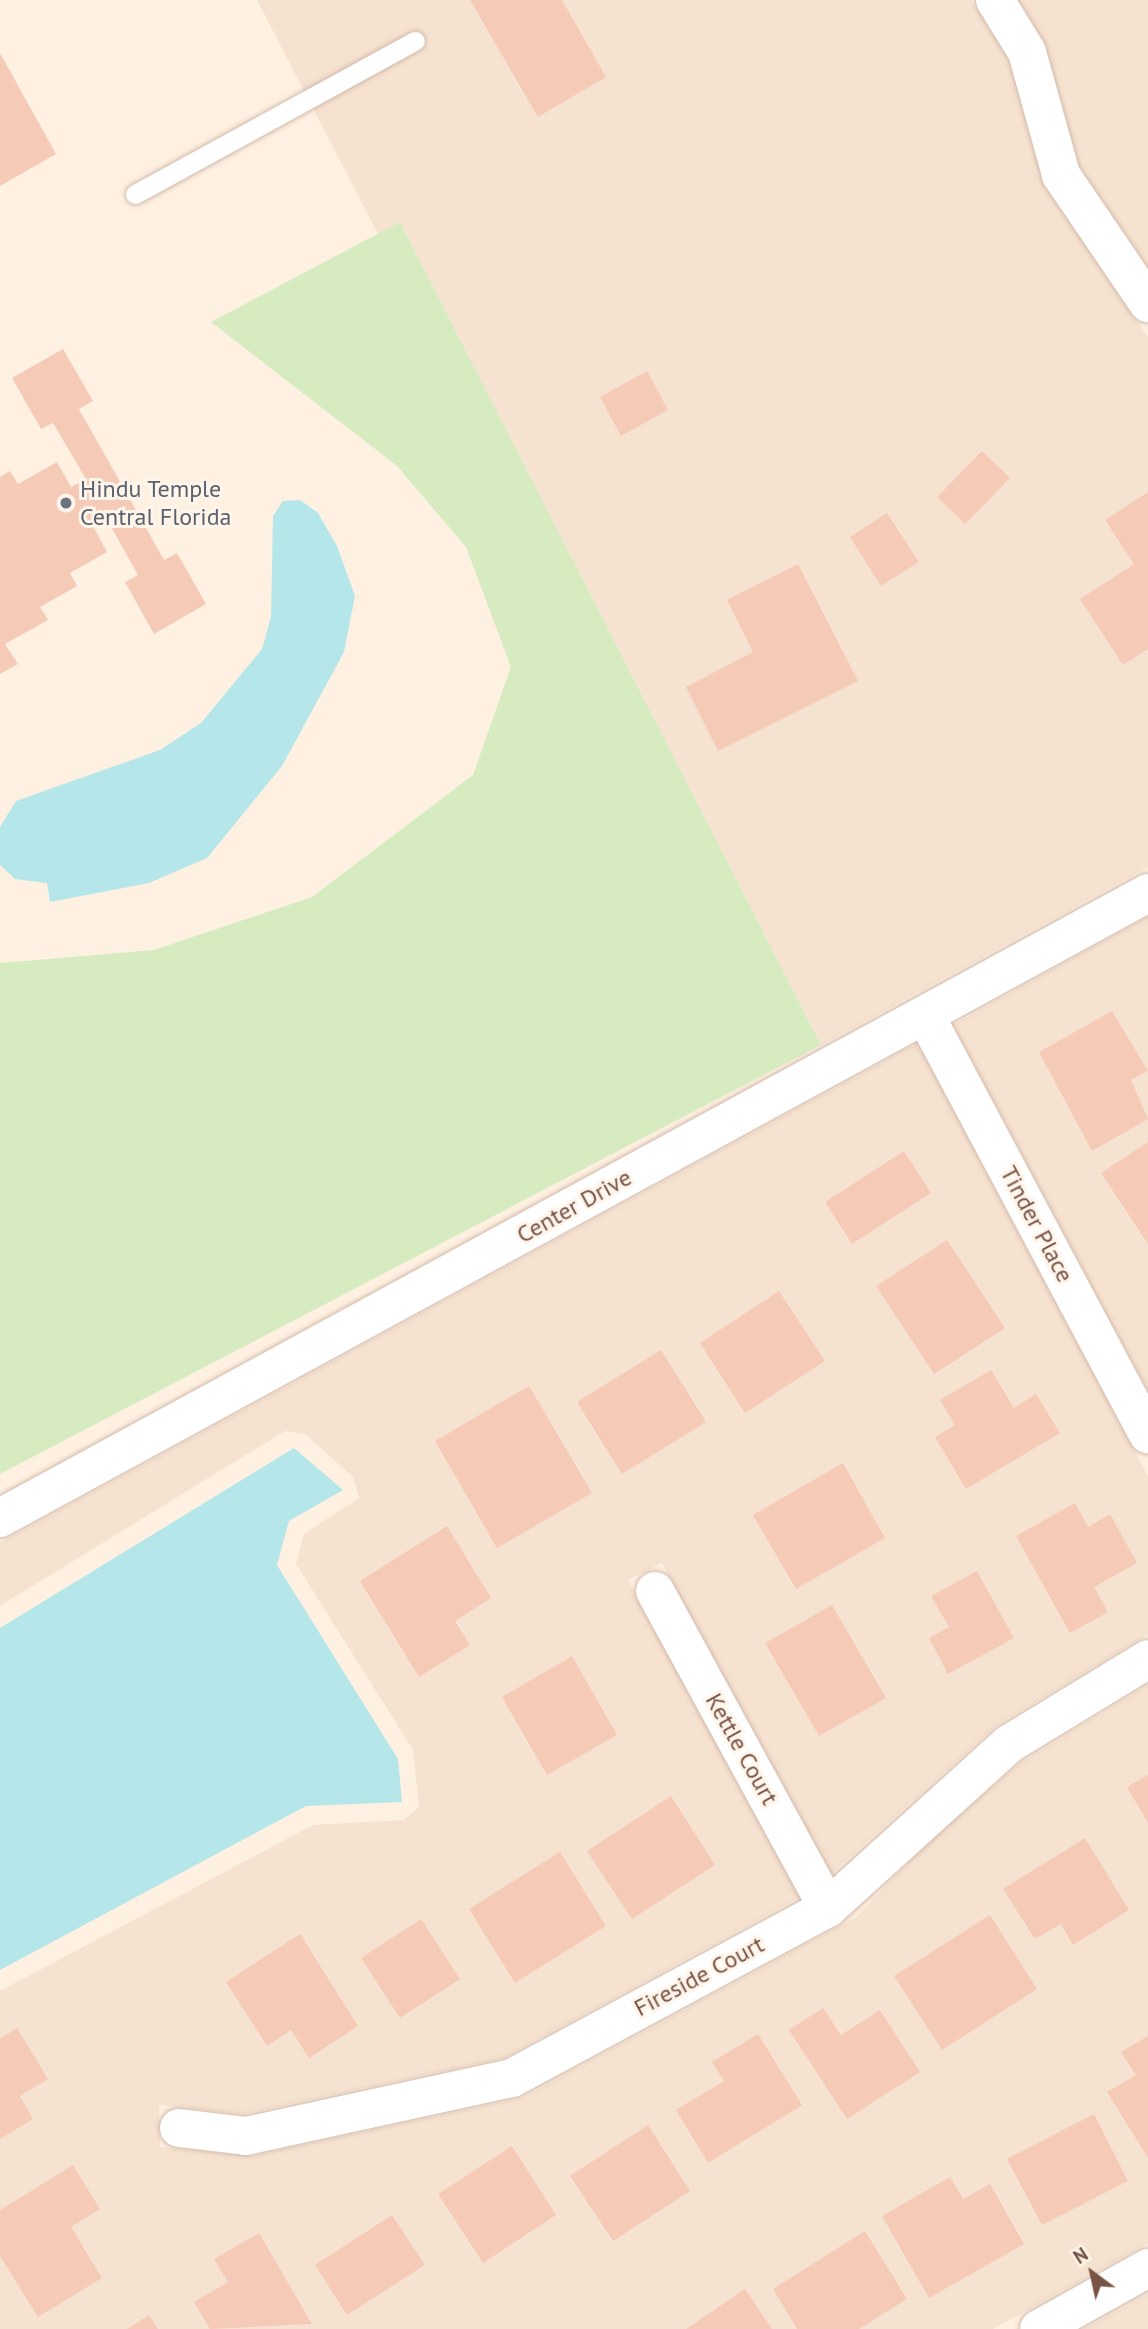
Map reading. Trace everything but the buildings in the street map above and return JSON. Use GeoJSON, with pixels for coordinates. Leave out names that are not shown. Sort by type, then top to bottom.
{"type":"FeatureCollection","features":[{"type":"Feature","properties":{"kind":"street"},"geometry":{"type":"LineString","coordinates":[[995,0],[1027,52],[1061,175],[1148,303]]}},
{"type":"Feature","properties":{"kind":"street","name":"Center Drive"},"geometry":{"type":"LineString","coordinates":[[0,1518],[1148,893]]}},
{"type":"Feature","properties":{"kind":"street","name":"Tinder Place"},"geometry":{"type":"LineString","coordinates":[[925,1015],[1148,1434]]}},
{"type":"Feature","properties":{"kind":"street","name":"Kettle Court"},"geometry":{"type":"LineString","coordinates":[[655,1591],[828,1908]]}},
{"type":"Feature","properties":{"kind":"street","name":"Fireside Court"},"geometry":{"type":"LineString","coordinates":[[179,2128],[246,2136],[512,2078],[828,1908],[1009,1744],[1148,1659]]}},
{"type":"Feature","properties":{"kind":"street"},"geometry":{"type":"LineString","coordinates":[[1039,2329],[1148,2268]]}},
{"type":"Feature","properties":{"kind":"lane"},"geometry":{"type":"LineString","coordinates":[[135,194],[415,41]]}},
{"type":"Feature","properties":{"kind":"shaded area"},"geometry":{"type":"Polygon","coordinates":[[[257,0],[971,0],[1009,59],[1045,186],[1148,337],[1148,867],[821,1045],[400,222],[378,234],[257,0]]]}},
{"type":"Feature","properties":{"kind":"shaded area"},"geometry":{"type":"Polygon","coordinates":[[[1018,0],[1148,0],[1148,268],[1080,168],[1044,42],[1018,0]]]}},
{"type":"Feature","properties":{"kind":"shaded area"},"geometry":{"type":"Polygon","coordinates":[[[1148,917],[1148,1392],[953,1025],[1148,917]]]}},
{"type":"Feature","properties":{"kind":"shaded area"},"geometry":{"type":"Polygon","coordinates":[[[918,1043],[1148,1476],[1148,1634],[997,1725],[831,1874],[662,1563],[628,1580],[800,1897],[503,2058],[243,2114],[159,2105],[160,2147],[252,2156],[522,2098],[855,1918],[929,1842],[1022,1762],[1148,1685],[1148,2243],[993,2329],[0,2329],[0,1991],[313,1825],[404,1820],[419,1807],[413,1750],[296,1564],[304,1534],[359,1498],[353,1477],[305,1434],[285,1431],[0,1606],[0,1543],[918,1043]]]}},
{"type":"Feature","properties":{"kind":"shaded area"},"geometry":{"type":"Polygon","coordinates":[[[1148,2294],[1148,2329],[1084,2329],[1148,2294]]]}},
{"type":"Feature","properties":{"kind":"green space"},"geometry":{"type":"Polygon","coordinates":[[[400,222],[821,1045],[0,1474],[0,963],[154,950],[312,897],[473,775],[511,667],[466,547],[397,466],[211,322],[400,222]]]}},
{"type":"Feature","properties":{"kind":"water"},"geometry":{"type":"Polygon","coordinates":[[[300,500],[318,513],[337,546],[355,596],[344,652],[282,766],[207,858],[149,883],[50,902],[47,883],[15,879],[0,865],[0,827],[16,801],[160,750],[201,723],[262,649],[271,617],[273,516],[283,501],[300,500]]]}},
{"type":"Feature","properties":{"kind":"water"},"geometry":{"type":"Polygon","coordinates":[[[294,1448],[343,1490],[289,1521],[277,1565],[398,1759],[402,1802],[306,1806],[0,1970],[0,1628],[294,1448]]]}},
{"type":"Feature","properties":{"kind":"place","name":"Hindu Temple Central Florida"},"geometry":{"type":"Point","coordinates":[66,503]}}]}
